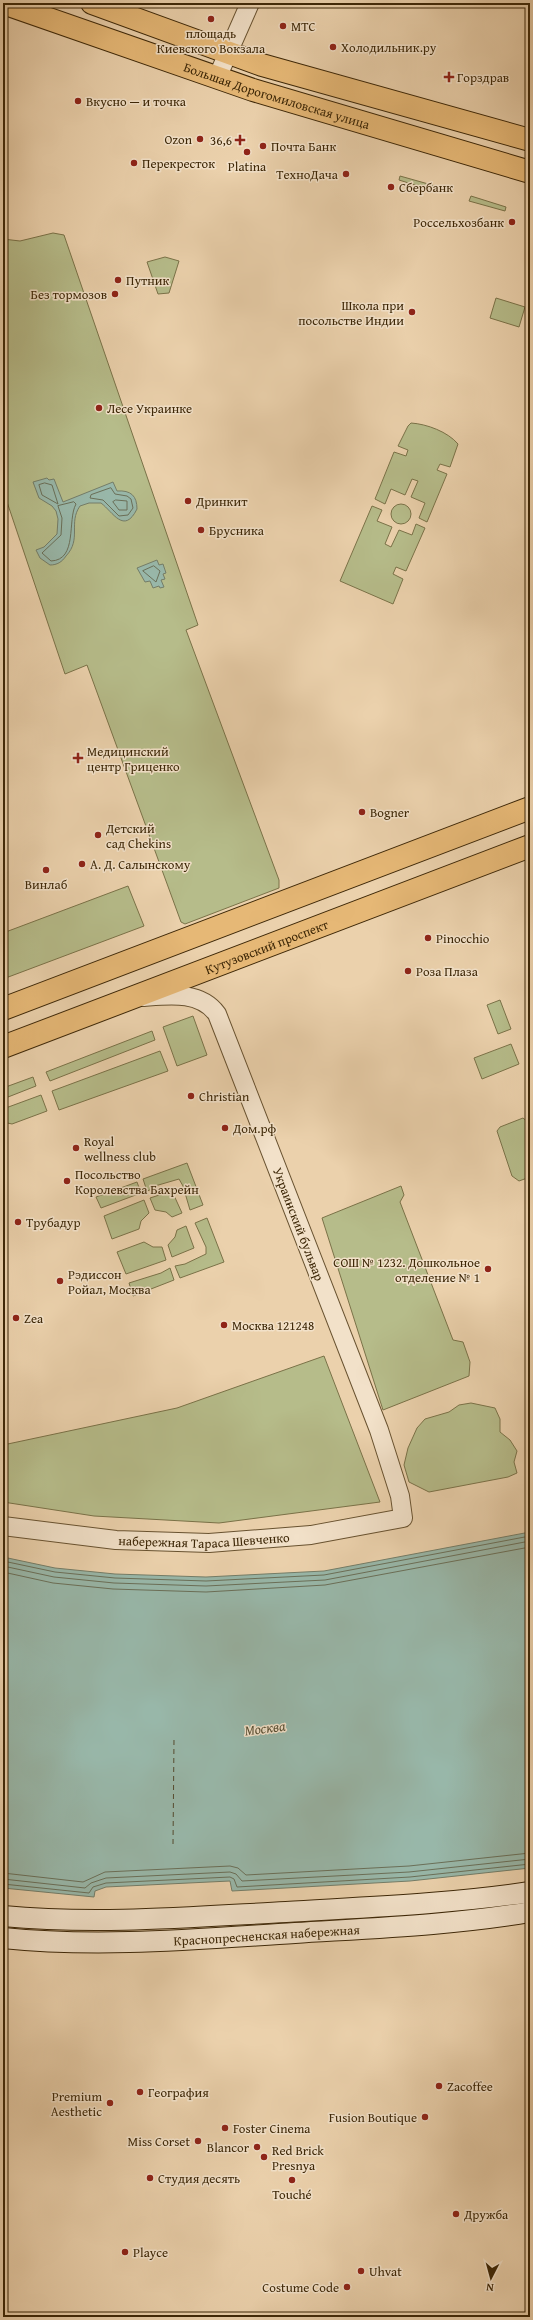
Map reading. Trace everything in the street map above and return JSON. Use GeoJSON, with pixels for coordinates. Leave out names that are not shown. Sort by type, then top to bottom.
{"type":"FeatureCollection","features":[{"type":"Feature","properties":{"kind":"main road","name":"Большая Дорогомиловская улица"},"geometry":{"type":"LineString","coordinates":[[3,3],[217,78],[530,172]]}},
{"type":"Feature","properties":{"kind":"main road","name":"Большая Дорогомиловская улица"},"geometry":{"type":"LineString","coordinates":[[92,3],[228,53],[311,79],[530,140]]}},
{"type":"Feature","properties":{"kind":"main road"},"geometry":{"type":"LineString","coordinates":[[3,1009],[530,808]]}},
{"type":"Feature","properties":{"kind":"main road","name":"Кутузовский проспект"},"geometry":{"type":"LineString","coordinates":[[3,1047],[530,846]]}},
{"type":"Feature","properties":{"kind":"main road","name":"Краснопресненская набережная"},"geometry":{"type":"LineString","coordinates":[[3,1916],[44,1920],[93,1921],[193,1917],[426,1903],[530,1892]]}},
{"type":"Feature","properties":{"kind":"main road","name":"Краснопресненская набережная"},"geometry":{"type":"LineString","coordinates":[[3,1938],[59,1942],[195,1940],[430,1924],[530,1912]]}},
{"type":"Feature","properties":{"kind":"street"},"geometry":{"type":"LineString","coordinates":[[217,78],[250,3]]}},
{"type":"Feature","properties":{"kind":"street","name":"Украинский бульвар"},"geometry":{"type":"LineString","coordinates":[[136,997],[188,996],[202,1000],[211,1006],[217,1014],[379,1430],[400,1496],[403,1518]]}},
{"type":"Feature","properties":{"kind":"street","name":"набережная Тараса Шевченко"},"geometry":{"type":"LineString","coordinates":[[3,1526],[116,1540],[210,1543],[311,1535],[403,1518]]}},
{"type":"Feature","properties":{"kind":"green space"},"geometry":{"type":"Polygon","coordinates":[[[400,176],[439,187],[437,192],[399,180],[400,176]]]}},
{"type":"Feature","properties":{"kind":"green space"},"geometry":{"type":"Polygon","coordinates":[[[471,196],[506,207],[505,211],[469,201],[471,196]]]}},
{"type":"Feature","properties":{"kind":"green space"},"geometry":{"type":"Polygon","coordinates":[[[53,233],[64,235],[198,625],[186,630],[279,880],[279,888],[185,924],[181,922],[87,665],[65,674],[3,490],[3,239],[20,241],[53,233]]]}},
{"type":"Feature","properties":{"kind":"green space"},"geometry":{"type":"Polygon","coordinates":[[[165,257],[179,261],[169,293],[158,294],[147,262],[165,257]]]}},
{"type":"Feature","properties":{"kind":"green space"},"geometry":{"type":"Polygon","coordinates":[[[496,298],[525,307],[519,327],[490,318],[496,298]]]}},
{"type":"Feature","properties":{"kind":"green space"},"geometry":{"type":"Polygon","coordinates":[[[411,423],[437,429],[449,436],[458,444],[450,467],[440,464],[437,470],[447,474],[427,522],[419,518],[425,503],[411,497],[418,481],[412,479],[405,495],[391,489],[385,504],[375,499],[394,452],[406,456],[408,450],[398,446],[411,423]]]}},
{"type":"Feature","properties":{"kind":"green space"},"geometry":{"type":"Polygon","coordinates":[[[401,504],[408,507],[411,514],[408,521],[401,524],[394,521],[391,514],[394,507],[401,504]]]}},
{"type":"Feature","properties":{"kind":"green space"},"geometry":{"type":"Polygon","coordinates":[[[372,506],[382,510],[377,521],[392,527],[385,544],[391,547],[399,530],[412,535],[416,524],[425,528],[406,571],[396,567],[393,574],[403,579],[393,604],[340,581],[372,506]]]}},
{"type":"Feature","properties":{"kind":"green space"},"geometry":{"type":"Polygon","coordinates":[[[128,886],[144,926],[3,979],[3,933],[128,886]]]}},
{"type":"Feature","properties":{"kind":"green space"},"geometry":{"type":"Polygon","coordinates":[[[500,1000],[511,1029],[498,1034],[487,1005],[500,1000]]]}},
{"type":"Feature","properties":{"kind":"green space"},"geometry":{"type":"Polygon","coordinates":[[[193,1016],[207,1055],[177,1066],[163,1027],[193,1016]]]}},
{"type":"Feature","properties":{"kind":"green space"},"geometry":{"type":"Polygon","coordinates":[[[152,1031],[155,1040],[50,1081],[46,1072],[152,1031]]]}},
{"type":"Feature","properties":{"kind":"green space"},"geometry":{"type":"Polygon","coordinates":[[[511,1044],[519,1064],[482,1079],[474,1058],[511,1044]]]}},
{"type":"Feature","properties":{"kind":"green space"},"geometry":{"type":"Polygon","coordinates":[[[160,1051],[168,1071],[59,1110],[52,1091],[160,1051]]]}},
{"type":"Feature","properties":{"kind":"green space"},"geometry":{"type":"Polygon","coordinates":[[[33,1077],[36,1086],[3,1099],[3,1088],[33,1077]]]}},
{"type":"Feature","properties":{"kind":"green space"},"geometry":{"type":"Polygon","coordinates":[[[41,1095],[47,1111],[12,1124],[3,1122],[3,1109],[41,1095]]]}},
{"type":"Feature","properties":{"kind":"green space"},"geometry":{"type":"Polygon","coordinates":[[[523,1118],[530,1124],[530,1177],[519,1181],[512,1176],[497,1131],[500,1127],[523,1118]]]}},
{"type":"Feature","properties":{"kind":"green space"},"geometry":{"type":"Polygon","coordinates":[[[187,1163],[203,1205],[190,1210],[183,1186],[179,1179],[155,1186],[155,1188],[147,1191],[143,1179],[187,1163]]]}},
{"type":"Feature","properties":{"kind":"green space"},"geometry":{"type":"Polygon","coordinates":[[[137,1182],[141,1193],[101,1208],[96,1197],[137,1182]]]}},
{"type":"Feature","properties":{"kind":"green space"},"geometry":{"type":"Polygon","coordinates":[[[401,1186],[404,1195],[400,1202],[453,1340],[463,1342],[470,1362],[469,1376],[383,1410],[322,1218],[401,1186]]]}},
{"type":"Feature","properties":{"kind":"green space"},"geometry":{"type":"Polygon","coordinates":[[[172,1191],[182,1213],[172,1217],[166,1212],[155,1210],[150,1198],[172,1191]]]}},
{"type":"Feature","properties":{"kind":"green space"},"geometry":{"type":"Polygon","coordinates":[[[144,1200],[149,1213],[141,1221],[139,1229],[112,1239],[104,1216],[144,1200]]]}},
{"type":"Feature","properties":{"kind":"green space"},"geometry":{"type":"Polygon","coordinates":[[[207,1218],[224,1262],[180,1278],[175,1266],[185,1264],[206,1254],[206,1247],[195,1223],[207,1218]]]}},
{"type":"Feature","properties":{"kind":"green space"},"geometry":{"type":"Polygon","coordinates":[[[186,1226],[194,1248],[172,1257],[168,1245],[175,1237],[177,1230],[186,1226]]]}},
{"type":"Feature","properties":{"kind":"green space"},"geometry":{"type":"Polygon","coordinates":[[[144,1242],[153,1247],[162,1247],[166,1260],[126,1274],[117,1252],[144,1242]]]}},
{"type":"Feature","properties":{"kind":"green space"},"geometry":{"type":"Polygon","coordinates":[[[170,1268],[174,1280],[133,1296],[129,1283],[161,1273],[170,1268]]]}},
{"type":"Feature","properties":{"kind":"green space"},"geometry":{"type":"Polygon","coordinates":[[[324,1356],[380,1502],[219,1523],[94,1516],[3,1502],[3,1445],[177,1408],[324,1356]]]}},
{"type":"Feature","properties":{"kind":"green space"},"geometry":{"type":"Polygon","coordinates":[[[471,1403],[495,1408],[500,1419],[500,1432],[510,1440],[517,1451],[514,1462],[517,1473],[508,1477],[429,1492],[409,1482],[404,1465],[408,1448],[417,1428],[425,1419],[449,1412],[459,1405],[471,1403]]]}},
{"type":"Feature","properties":{"kind":"water"},"geometry":{"type":"Polygon","coordinates":[[[47,478],[49,480],[54,479],[63,502],[113,482],[117,491],[129,493],[134,497],[137,504],[137,509],[132,517],[123,521],[114,516],[101,503],[89,503],[80,506],[75,519],[74,537],[71,550],[57,564],[50,565],[40,558],[36,550],[44,547],[57,534],[58,519],[56,511],[52,506],[39,498],[33,482],[47,478]]]}},
{"type":"Feature","properties":{"kind":"water"},"geometry":{"type":"Polygon","coordinates":[[[157,560],[159,565],[163,564],[166,573],[163,574],[165,579],[161,580],[164,587],[160,588],[159,586],[153,588],[150,581],[145,582],[137,568],[157,560]]]}},
{"type":"Feature","properties":{"kind":"water","name":"Москва"},"geometry":{"type":"Polygon","coordinates":[[[530,1532],[530,1868],[410,1881],[232,1891],[230,1881],[106,1887],[95,1891],[94,1897],[3,1888],[3,1557],[55,1568],[115,1574],[206,1577],[324,1571],[530,1532]]]}},
{"type":"Feature","properties":{"kind":"ferry route"},"geometry":{"type":"LineString","coordinates":[[173,1844],[174,1740]]}},
{"type":"Feature","properties":{"kind":"place","name":"площадь Киевского Вокзала"},"geometry":{"type":"Point","coordinates":[211,19]}},
{"type":"Feature","properties":{"kind":"place","name":"МТС"},"geometry":{"type":"Point","coordinates":[283,26]}},
{"type":"Feature","properties":{"kind":"place","name":"Холодильник.ру"},"geometry":{"type":"Point","coordinates":[333,47]}},
{"type":"Feature","properties":{"kind":"place","name":"Горздрав"},"geometry":{"type":"Point","coordinates":[449,77]}},
{"type":"Feature","properties":{"kind":"place","name":"Вкусно — и точка"},"geometry":{"type":"Point","coordinates":[78,101]}},
{"type":"Feature","properties":{"kind":"place","name":"Ozon"},"geometry":{"type":"Point","coordinates":[200,139]}},
{"type":"Feature","properties":{"kind":"place","name":"36,6"},"geometry":{"type":"Point","coordinates":[240,140]}},
{"type":"Feature","properties":{"kind":"place","name":"Почта Банк"},"geometry":{"type":"Point","coordinates":[263,146]}},
{"type":"Feature","properties":{"kind":"place","name":"Platina"},"geometry":{"type":"Point","coordinates":[247,152]}},
{"type":"Feature","properties":{"kind":"place","name":"Перекресток"},"geometry":{"type":"Point","coordinates":[134,163]}},
{"type":"Feature","properties":{"kind":"place","name":"ТехноДача"},"geometry":{"type":"Point","coordinates":[346,174]}},
{"type":"Feature","properties":{"kind":"place","name":"Сбербанк"},"geometry":{"type":"Point","coordinates":[391,187]}},
{"type":"Feature","properties":{"kind":"place","name":"Россельхозбанк"},"geometry":{"type":"Point","coordinates":[512,222]}},
{"type":"Feature","properties":{"kind":"place","name":"Путник"},"geometry":{"type":"Point","coordinates":[118,280]}},
{"type":"Feature","properties":{"kind":"place","name":"Без тормозов"},"geometry":{"type":"Point","coordinates":[115,294]}},
{"type":"Feature","properties":{"kind":"place","name":"Школа при посольстве Индии"},"geometry":{"type":"Point","coordinates":[412,312]}},
{"type":"Feature","properties":{"kind":"place","name":"Лесе Украинке"},"geometry":{"type":"Point","coordinates":[99,408]}},
{"type":"Feature","properties":{"kind":"place","name":"Дринкит"},"geometry":{"type":"Point","coordinates":[188,501]}},
{"type":"Feature","properties":{"kind":"place","name":"Брусника"},"geometry":{"type":"Point","coordinates":[201,530]}},
{"type":"Feature","properties":{"kind":"place","name":"Медицинский центр Гриценко"},"geometry":{"type":"Point","coordinates":[78,758]}},
{"type":"Feature","properties":{"kind":"place","name":"Bogner"},"geometry":{"type":"Point","coordinates":[362,812]}},
{"type":"Feature","properties":{"kind":"place","name":"Детский сад Chekins"},"geometry":{"type":"Point","coordinates":[98,835]}},
{"type":"Feature","properties":{"kind":"place","name":"А. Д. Салынскому"},"geometry":{"type":"Point","coordinates":[82,864]}},
{"type":"Feature","properties":{"kind":"place","name":"Винлаб"},"geometry":{"type":"Point","coordinates":[46,870]}},
{"type":"Feature","properties":{"kind":"place","name":"Pinocchio"},"geometry":{"type":"Point","coordinates":[428,938]}},
{"type":"Feature","properties":{"kind":"place","name":"Роза Плаза"},"geometry":{"type":"Point","coordinates":[408,971]}},
{"type":"Feature","properties":{"kind":"place","name":"Christian"},"geometry":{"type":"Point","coordinates":[191,1096]}},
{"type":"Feature","properties":{"kind":"place","name":"Дом.рф"},"geometry":{"type":"Point","coordinates":[225,1128]}},
{"type":"Feature","properties":{"kind":"place","name":"Royal wellness club"},"geometry":{"type":"Point","coordinates":[76,1148]}},
{"type":"Feature","properties":{"kind":"place","name":"Посольство Королевства Бахрейн"},"geometry":{"type":"Point","coordinates":[67,1181]}},
{"type":"Feature","properties":{"kind":"place","name":"Трубадур"},"geometry":{"type":"Point","coordinates":[18,1222]}},
{"type":"Feature","properties":{"kind":"place","name":"СОШ № 1232. Дошкольное отделение № 1"},"geometry":{"type":"Point","coordinates":[488,1269]}},
{"type":"Feature","properties":{"kind":"place","name":"Рэдиссон Ройал, Москва"},"geometry":{"type":"Point","coordinates":[60,1281]}},
{"type":"Feature","properties":{"kind":"place","name":"Zea"},"geometry":{"type":"Point","coordinates":[16,1318]}},
{"type":"Feature","properties":{"kind":"place","name":"Москва 121248"},"geometry":{"type":"Point","coordinates":[224,1325]}},
{"type":"Feature","properties":{"kind":"place","name":"Zacoffee"},"geometry":{"type":"Point","coordinates":[439,2086]}},
{"type":"Feature","properties":{"kind":"place","name":"География"},"geometry":{"type":"Point","coordinates":[140,2092]}},
{"type":"Feature","properties":{"kind":"place","name":"Premium Aesthetic"},"geometry":{"type":"Point","coordinates":[110,2103]}},
{"type":"Feature","properties":{"kind":"place","name":"Fusion Boutique"},"geometry":{"type":"Point","coordinates":[425,2117]}},
{"type":"Feature","properties":{"kind":"place","name":"Foster Cinema"},"geometry":{"type":"Point","coordinates":[225,2128]}},
{"type":"Feature","properties":{"kind":"place","name":"Miss Corset"},"geometry":{"type":"Point","coordinates":[198,2141]}},
{"type":"Feature","properties":{"kind":"place","name":"Blancor"},"geometry":{"type":"Point","coordinates":[257,2147]}},
{"type":"Feature","properties":{"kind":"place","name":"Red Brick Presnya"},"geometry":{"type":"Point","coordinates":[264,2157]}},
{"type":"Feature","properties":{"kind":"place","name":"Студия десять"},"geometry":{"type":"Point","coordinates":[150,2178]}},
{"type":"Feature","properties":{"kind":"place","name":"Touché"},"geometry":{"type":"Point","coordinates":[292,2180]}},
{"type":"Feature","properties":{"kind":"place","name":"Дружба"},"geometry":{"type":"Point","coordinates":[456,2214]}},
{"type":"Feature","properties":{"kind":"place","name":"Playce"},"geometry":{"type":"Point","coordinates":[125,2252]}},
{"type":"Feature","properties":{"kind":"place","name":"Uhvat"},"geometry":{"type":"Point","coordinates":[361,2271]}},
{"type":"Feature","properties":{"kind":"place","name":"Costume Code"},"geometry":{"type":"Point","coordinates":[347,2287]}}]}
